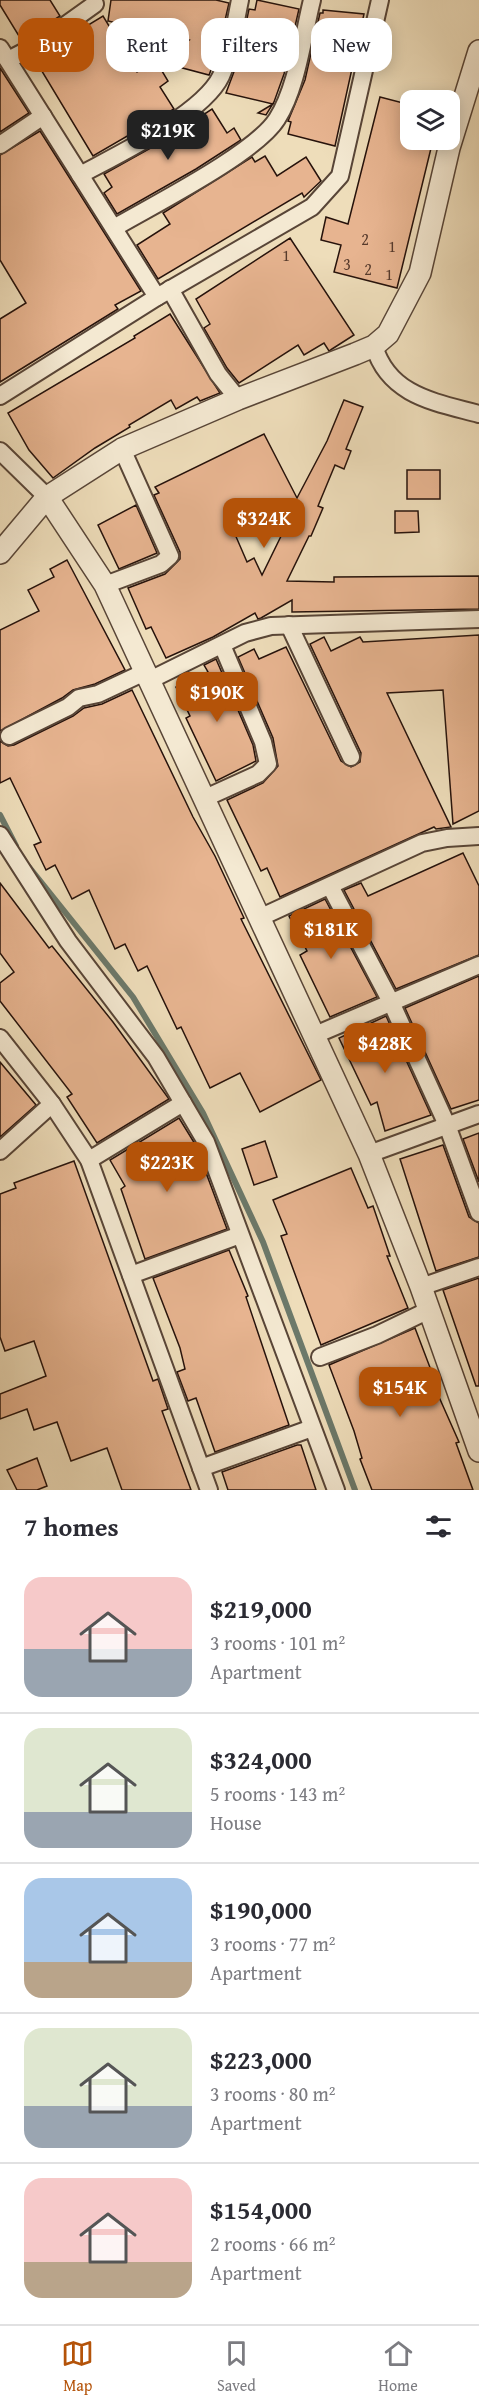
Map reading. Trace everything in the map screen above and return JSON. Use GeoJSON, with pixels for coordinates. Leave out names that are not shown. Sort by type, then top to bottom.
{"type":"FeatureCollection","features":[{"type":"Feature","properties":{"kind":"street"},"geometry":{"type":"LineString","coordinates":[[80,175],[184,114],[211,91],[221,76],[240,0]]}},
{"type":"Feature","properties":{"kind":"street"},"geometry":{"type":"LineString","coordinates":[[114,228],[199,178],[266,134],[288,97],[312,0]]}},
{"type":"Feature","properties":{"kind":"street"},"geometry":{"type":"LineString","coordinates":[[0,396],[163,293],[312,207],[329,191],[340,176],[380,0]]}},
{"type":"Feature","properties":{"kind":"street"},"geometry":{"type":"LineString","coordinates":[[95,4],[39,44],[4,54],[114,228],[238,399]]}},
{"type":"Feature","properties":{"kind":"street"},"geometry":{"type":"LineString","coordinates":[[0,553],[47,498],[122,449],[238,399],[374,346],[396,323],[420,273],[449,148],[479,51]]}},
{"type":"Feature","properties":{"kind":"street"},"geometry":{"type":"LineString","coordinates":[[0,145],[43,116]]}},
{"type":"Feature","properties":{"kind":"street"},"geometry":{"type":"LineString","coordinates":[[374,346],[380,366],[397,383],[426,399],[479,414]]}},
{"type":"Feature","properties":{"kind":"street"},"geometry":{"type":"LineString","coordinates":[[105,585],[161,564],[170,556],[122,449]]}},
{"type":"Feature","properties":{"kind":"street"},"geometry":{"type":"LineString","coordinates":[[0,451],[47,498],[105,585],[369,1154],[429,1311],[473,1417],[479,1451]]}},
{"type":"Feature","properties":{"kind":"street"},"geometry":{"type":"LineString","coordinates":[[9,736],[68,707],[79,698],[98,694],[148,676],[245,633],[271,626],[479,619]]}},
{"type":"Feature","properties":{"kind":"street"},"geometry":{"type":"LineString","coordinates":[[289,625],[351,757]]}},
{"type":"Feature","properties":{"kind":"street"},"geometry":{"type":"LineString","coordinates":[[203,799],[258,774],[268,764],[263,742],[222,645]]}},
{"type":"Feature","properties":{"kind":"street"},"geometry":{"type":"LineString","coordinates":[[0,835],[68,940],[156,1057],[206,1142],[336,1490]]}},
{"type":"Feature","properties":{"kind":"street"},"geometry":{"type":"LineString","coordinates":[[259,918],[422,843],[447,838],[479,836]]}},
{"type":"Feature","properties":{"kind":"street"},"geometry":{"type":"LineString","coordinates":[[330,886],[391,1002],[447,1125],[479,1213]]}},
{"type":"Feature","properties":{"kind":"street"},"geometry":{"type":"LineString","coordinates":[[315,1035],[479,965]]}},
{"type":"Feature","properties":{"kind":"street"},"geometry":{"type":"LineString","coordinates":[[0,1038],[52,1104],[89,1160],[209,1490]]}},
{"type":"Feature","properties":{"kind":"street"},"geometry":{"type":"LineString","coordinates":[[89,1160],[183,1103]]}},
{"type":"Feature","properties":{"kind":"street"},"geometry":{"type":"LineString","coordinates":[[0,1151],[52,1104]]}},
{"type":"Feature","properties":{"kind":"street"},"geometry":{"type":"LineString","coordinates":[[369,1154],[479,1114]]}},
{"type":"Feature","properties":{"kind":"street"},"geometry":{"type":"LineString","coordinates":[[131,1275],[240,1235]]}},
{"type":"Feature","properties":{"kind":"street"},"geometry":{"type":"LineString","coordinates":[[421,1287],[479,1267]]}},
{"type":"Feature","properties":{"kind":"street"},"geometry":{"type":"LineString","coordinates":[[320,1357],[377,1335],[429,1311]]}},
{"type":"Feature","properties":{"kind":"street"},"geometry":{"type":"LineString","coordinates":[[201,1468],[312,1428]]}},
{"type":"Feature","properties":{"kind":"building"},"geometry":{"type":"Polygon","coordinates":[[[0,0],[50,0],[60,16],[57,18],[18,18],[18,34],[0,5],[0,0]]]}},
{"type":"Feature","properties":{"kind":"building"},"geometry":{"type":"Polygon","coordinates":[[[111,0],[216,0],[229,3],[226,18],[201,18],[201,72],[210,72],[209,75],[189,70],[189,18],[108,18],[111,0]]]}},
{"type":"Feature","properties":{"kind":"building"},"geometry":{"type":"Polygon","coordinates":[[[257,0],[299,9],[297,18],[247,18],[249,9],[255,10],[257,0]]]}},
{"type":"Feature","properties":{"kind":"building"},"geometry":{"type":"Polygon","coordinates":[[[323,10],[364,14],[363,18],[319,18],[320,13],[323,13],[323,10]]]}},
{"type":"Feature","properties":{"kind":"building"},"geometry":{"type":"Polygon","coordinates":[[[103,16],[106,21],[106,72],[163,72],[168,81],[160,87],[174,109],[93,156],[42,72],[94,72],[94,21],[103,16]]]}},
{"type":"Feature","properties":{"kind":"building"},"geometry":{"type":"Polygon","coordinates":[[[311,53],[311,72],[351,72],[335,146],[288,134],[291,122],[288,121],[305,80],[311,53]]]}},
{"type":"Feature","properties":{"kind":"building"},"geometry":{"type":"Polygon","coordinates":[[[0,68],[29,113],[0,132],[0,68]]]}},
{"type":"Feature","properties":{"kind":"building"},"geometry":{"type":"Polygon","coordinates":[[[234,72],[284,72],[273,104],[226,93],[234,72]]]}},
{"type":"Feature","properties":{"kind":"building"},"geometry":{"type":"Polygon","coordinates":[[[380,97],[400,102],[400,150],[431,150],[397,288],[334,272],[341,245],[321,240],[326,217],[348,224],[380,97]]]}},
{"type":"Feature","properties":{"kind":"building"},"geometry":{"type":"Polygon","coordinates":[[[273,104],[266,115],[258,113],[273,104]]]}},
{"type":"Feature","properties":{"kind":"building"},"geometry":{"type":"Polygon","coordinates":[[[212,109],[227,133],[234,128],[241,140],[196,169],[117,214],[104,193],[112,187],[104,174],[163,141],[212,109]]]}},
{"type":"Feature","properties":{"kind":"building"},"geometry":{"type":"Polygon","coordinates":[[[40,131],[141,291],[115,305],[118,309],[0,382],[0,319],[26,303],[0,260],[0,155],[40,131]]]}},
{"type":"Feature","properties":{"kind":"building"},"geometry":{"type":"Polygon","coordinates":[[[265,156],[277,176],[306,157],[321,181],[304,197],[302,193],[158,279],[137,245],[170,224],[163,213],[252,157],[255,162],[265,156]]]}},
{"type":"Feature","properties":{"kind":"building"},"geometry":{"type":"Polygon","coordinates":[[[290,238],[354,335],[329,351],[324,343],[304,355],[298,345],[239,383],[227,368],[204,328],[210,324],[196,299],[290,238]]]}},
{"type":"Feature","properties":{"kind":"building"},"geometry":{"type":"Polygon","coordinates":[[[170,314],[220,393],[200,401],[197,397],[176,409],[171,400],[129,425],[130,427],[95,448],[53,478],[29,450],[8,413],[135,338],[134,336],[170,314]]]}},
{"type":"Feature","properties":{"kind":"building"},"geometry":{"type":"Polygon","coordinates":[[[344,400],[363,407],[346,449],[351,451],[344,469],[335,465],[318,506],[323,508],[287,581],[334,582],[334,577],[479,576],[479,609],[292,612],[292,600],[261,618],[258,619],[255,613],[213,637],[166,658],[151,627],[146,629],[128,588],[165,574],[180,559],[180,552],[154,495],[159,493],[155,487],[264,434],[297,498],[327,441],[344,400]],[[265,518],[234,532],[247,562],[254,558],[262,575],[286,526],[265,518]]]}},
{"type":"Feature","properties":{"kind":"building"},"geometry":{"type":"Polygon","coordinates":[[[407,470],[440,470],[440,499],[407,499],[407,470]]]}},
{"type":"Feature","properties":{"kind":"building"},"geometry":{"type":"Polygon","coordinates":[[[136,505],[157,553],[119,569],[98,525],[136,505]]]}},
{"type":"Feature","properties":{"kind":"building"},"geometry":{"type":"Polygon","coordinates":[[[395,511],[418,511],[419,532],[395,533],[395,511]]]}},
{"type":"Feature","properties":{"kind":"building"},"geometry":{"type":"Polygon","coordinates":[[[67,560],[125,670],[95,684],[73,690],[0,731],[0,630],[39,611],[28,590],[54,577],[50,569],[67,560]]]}},
{"type":"Feature","properties":{"kind":"building"},"geometry":{"type":"Polygon","coordinates":[[[479,635],[479,811],[453,824],[443,690],[387,693],[451,827],[436,829],[434,827],[280,897],[267,868],[261,871],[227,800],[263,783],[278,766],[273,738],[238,657],[254,649],[259,659],[286,647],[341,761],[351,767],[360,762],[361,753],[310,644],[324,637],[331,651],[360,637],[363,642],[479,635]]]}},
{"type":"Feature","properties":{"kind":"building"},"geometry":{"type":"Polygon","coordinates":[[[216,659],[253,745],[256,761],[216,781],[186,718],[190,716],[176,687],[208,672],[204,665],[216,659]]]}},
{"type":"Feature","properties":{"kind":"building"},"geometry":{"type":"Polygon","coordinates":[[[132,690],[193,817],[215,856],[244,918],[241,919],[321,1080],[260,1112],[240,1073],[210,1088],[181,1027],[177,1029],[147,966],[138,971],[125,944],[115,949],[89,890],[72,899],[55,865],[46,870],[34,845],[41,842],[10,778],[0,783],[0,741],[8,746],[14,745],[73,716],[84,708],[102,704],[132,690]]]}},
{"type":"Feature","properties":{"kind":"building"},"geometry":{"type":"Polygon","coordinates":[[[463,853],[479,886],[479,955],[396,989],[344,890],[361,883],[368,896],[463,853]]]}},
{"type":"Feature","properties":{"kind":"building"},"geometry":{"type":"Polygon","coordinates":[[[0,883],[49,948],[52,946],[113,1022],[169,1099],[97,1143],[67,1097],[72,1094],[0,1001],[0,983],[14,972],[0,953],[0,883]]]}},
{"type":"Feature","properties":{"kind":"building"},"geometry":{"type":"Polygon","coordinates":[[[325,899],[377,997],[330,1017],[300,955],[307,951],[289,916],[325,899]]]}},
{"type":"Feature","properties":{"kind":"building"},"geometry":{"type":"Polygon","coordinates":[[[479,976],[479,1100],[451,1109],[405,1008],[479,976]]]}},
{"type":"Feature","properties":{"kind":"building"},"geometry":{"type":"Polygon","coordinates":[[[386,1016],[431,1115],[385,1131],[377,1102],[371,1105],[339,1038],[386,1016]]]}},
{"type":"Feature","properties":{"kind":"building"},"geometry":{"type":"Polygon","coordinates":[[[0,1062],[36,1105],[0,1137],[0,1062]]]}},
{"type":"Feature","properties":{"kind":"building"},"geometry":{"type":"Polygon","coordinates":[[[179,1118],[195,1144],[166,1159],[171,1172],[202,1162],[227,1229],[145,1259],[121,1189],[125,1186],[110,1160],[179,1118]]]}},
{"type":"Feature","properties":{"kind":"building"},"geometry":{"type":"Polygon","coordinates":[[[479,1133],[479,1182],[463,1139],[479,1133]]]}},
{"type":"Feature","properties":{"kind":"building"},"geometry":{"type":"Polygon","coordinates":[[[265,1141],[277,1177],[254,1185],[242,1149],[265,1141]]]}},
{"type":"Feature","properties":{"kind":"building"},"geometry":{"type":"Polygon","coordinates":[[[443,1145],[469,1217],[479,1223],[479,1257],[436,1271],[400,1159],[443,1145]]]}},
{"type":"Feature","properties":{"kind":"building"},"geometry":{"type":"Polygon","coordinates":[[[74,1161],[153,1381],[158,1379],[168,1409],[162,1411],[191,1490],[122,1490],[107,1448],[71,1461],[57,1422],[34,1430],[27,1409],[0,1419],[0,1394],[46,1376],[34,1341],[5,1351],[0,1337],[0,1194],[16,1188],[14,1183],[74,1161]]]}},
{"type":"Feature","properties":{"kind":"building"},"geometry":{"type":"Polygon","coordinates":[[[351,1168],[368,1208],[373,1206],[390,1256],[387,1256],[408,1308],[321,1345],[281,1236],[287,1234],[273,1200],[351,1168]]]}},
{"type":"Feature","properties":{"kind":"building"},"geometry":{"type":"Polygon","coordinates":[[[229,1250],[248,1296],[246,1297],[289,1425],[215,1452],[196,1398],[188,1401],[177,1372],[185,1369],[180,1348],[153,1278],[229,1250]]]}},
{"type":"Feature","properties":{"kind":"building"},"geometry":{"type":"Polygon","coordinates":[[[479,1278],[479,1386],[476,1386],[443,1290],[479,1278]]]}},
{"type":"Feature","properties":{"kind":"building"},"geometry":{"type":"Polygon","coordinates":[[[415,1328],[434,1378],[431,1379],[459,1442],[456,1443],[473,1490],[372,1490],[360,1459],[362,1458],[354,1431],[329,1365],[415,1328]]]}},
{"type":"Feature","properties":{"kind":"building"},"geometry":{"type":"Polygon","coordinates":[[[301,1445],[316,1490],[228,1490],[222,1472],[301,1445]]]}},
{"type":"Feature","properties":{"kind":"building"},"geometry":{"type":"Polygon","coordinates":[[[37,1458],[47,1486],[37,1490],[17,1490],[7,1470],[37,1458]]]}},
{"type":"Feature","properties":{"kind":"waterway"},"geometry":{"type":"LineString","coordinates":[[0,815],[16,846]]}},
{"type":"Feature","properties":{"kind":"waterway"},"geometry":{"type":"LineString","coordinates":[[29,867],[133,997],[203,1113],[263,1242],[355,1490]]}}]}
